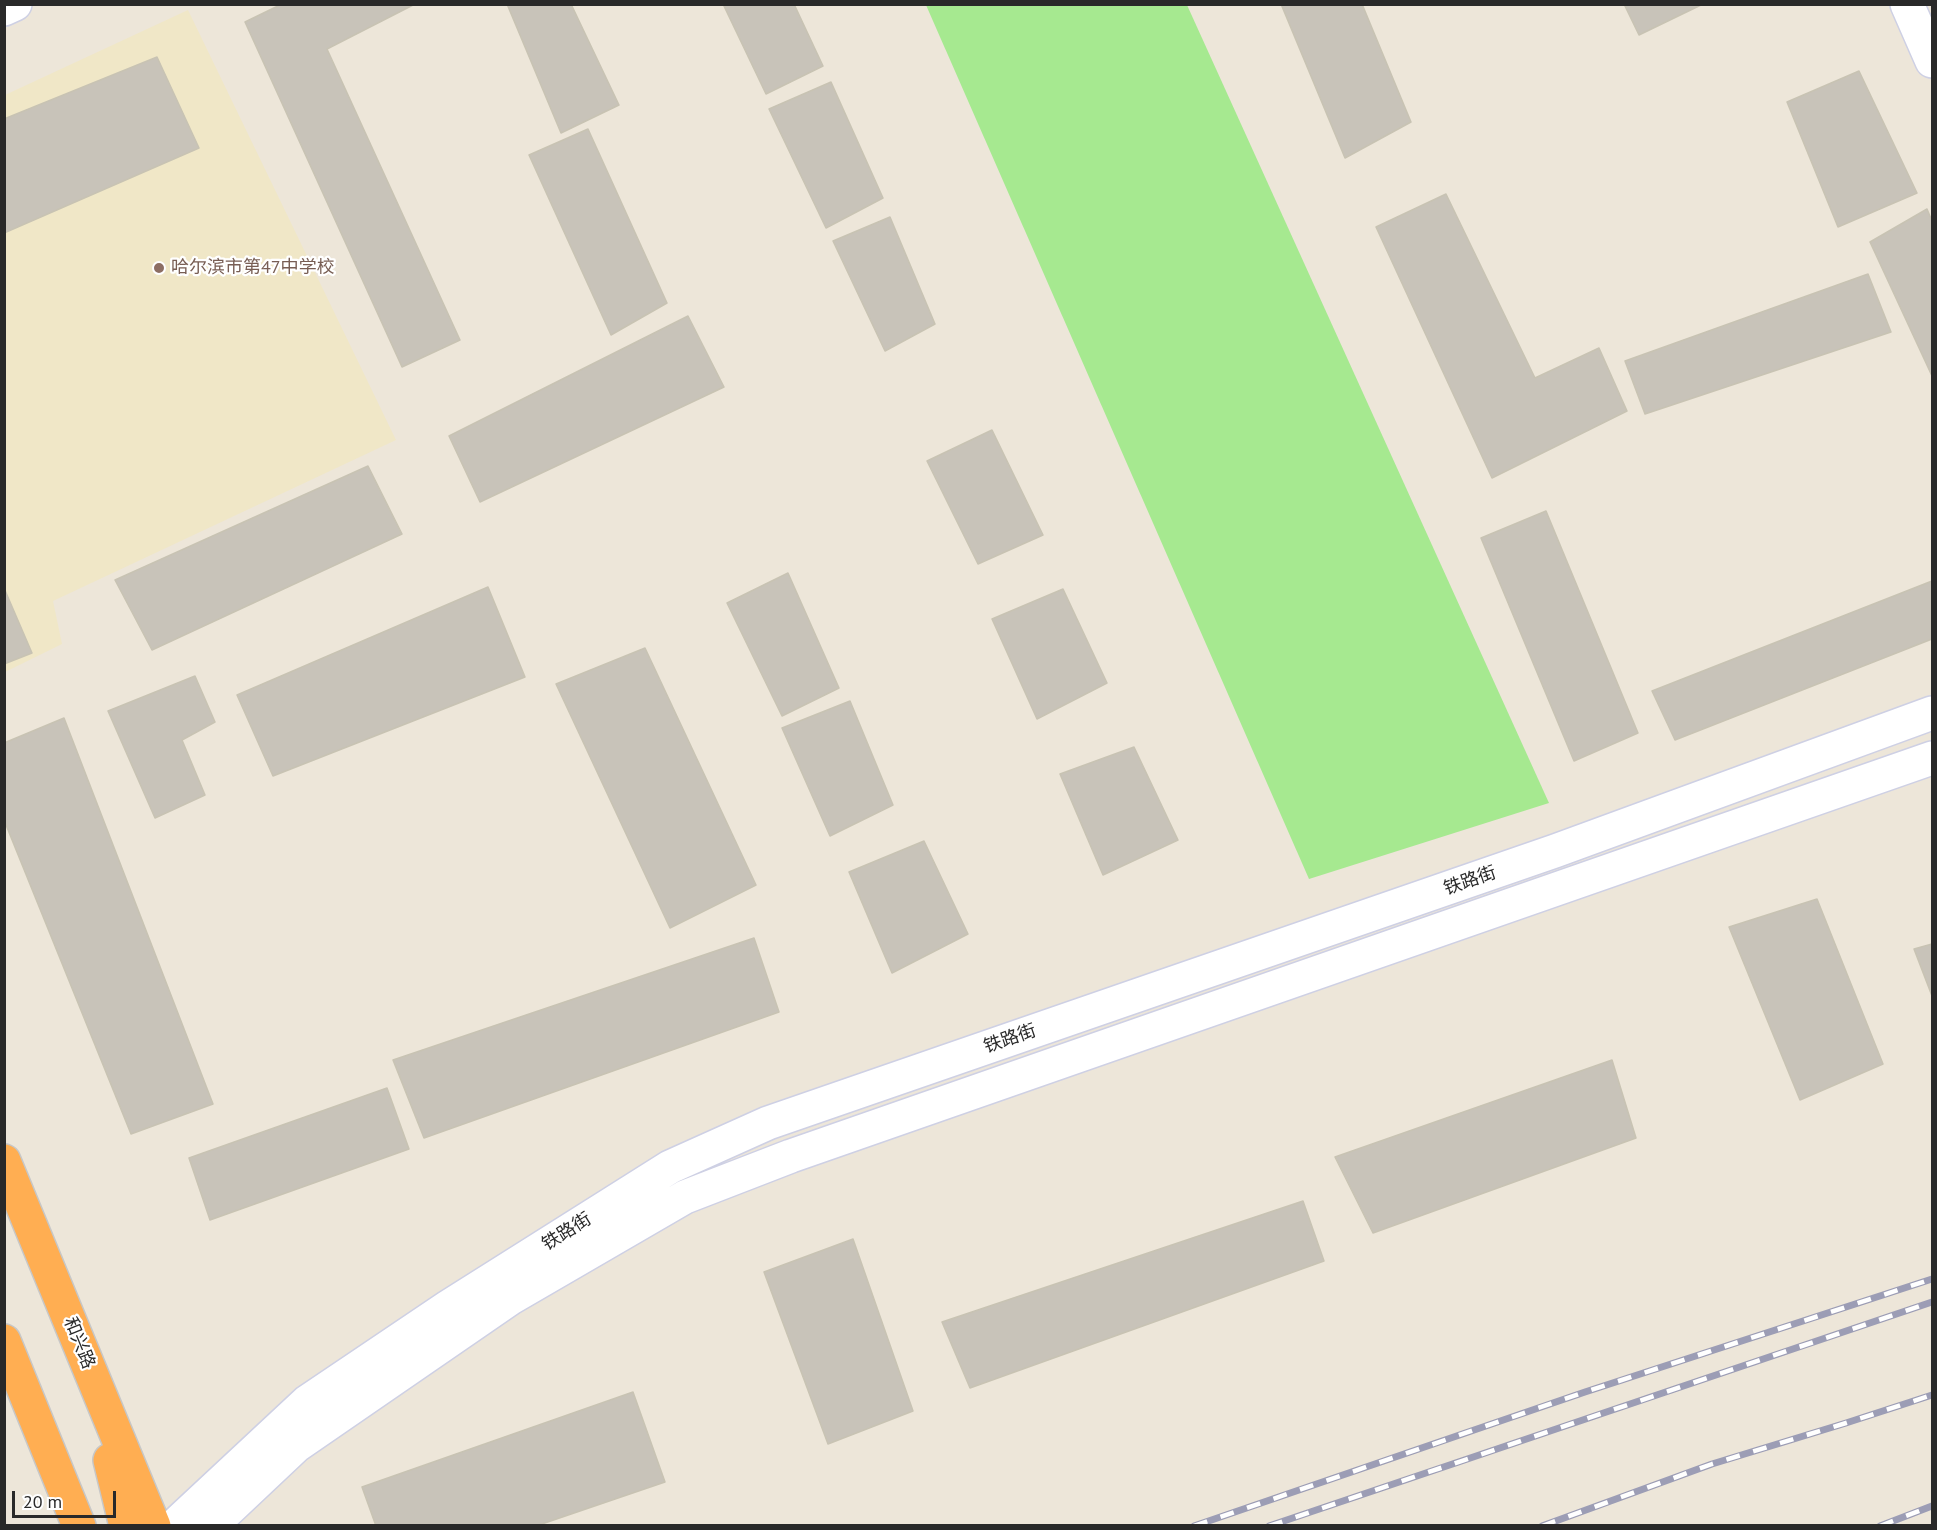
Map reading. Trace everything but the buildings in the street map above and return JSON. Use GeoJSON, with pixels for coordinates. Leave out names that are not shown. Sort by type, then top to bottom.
{"type":"FeatureCollection","features":[{"type":"Feature","properties":{"kind":"highway","name":"和兴路"},"geometry":{"type":"LineString","coordinates":[[4,1161],[154,1526]]}},
{"type":"Feature","properties":{"kind":"highway"},"geometry":{"type":"LineString","coordinates":[[39,1245],[110,1460],[126,1526]]}},
{"type":"Feature","properties":{"kind":"highway"},"geometry":{"type":"LineString","coordinates":[[4,1341],[79,1526]]}},
{"type":"Feature","properties":{"kind":"main road"},"geometry":{"type":"LineString","coordinates":[[4,9],[15,4]]}},
{"type":"Feature","properties":{"kind":"main road"},"geometry":{"type":"LineString","coordinates":[[1907,4],[1932,61]]}},
{"type":"Feature","properties":{"kind":"main road","name":"铁路街"},"geometry":{"type":"LineString","coordinates":[[174,1526],[307,1402],[448,1307],[670,1167],[768,1123],[1555,851],[1932,713]]}},
{"type":"Feature","properties":{"kind":"main road","name":"铁路街"},"geometry":{"type":"LineString","coordinates":[[211,1526],[296,1446],[511,1299],[685,1197],[813,1148],[1932,758]]}},
{"type":"Feature","properties":{"kind":"shaded area","name":"哈尔滨市第47中学校"},"geometry":{"type":"Polygon","coordinates":[[[188,10],[396,440],[53,601],[62,644],[5,672],[5,95],[188,10]]]}},
{"type":"Feature","properties":{"kind":"green space"},"geometry":{"type":"Polygon","coordinates":[[[926,5],[1187,5],[1549,803],[1309,879],[926,5]]]}},
{"type":"Feature","properties":{"kind":"railway"},"geometry":{"type":"LineString","coordinates":[[1194,1526],[1585,1392],[1932,1279]]}},
{"type":"Feature","properties":{"kind":"railway"},"geometry":{"type":"LineString","coordinates":[[1269,1526],[1932,1302]]}},
{"type":"Feature","properties":{"kind":"railway"},"geometry":{"type":"LineString","coordinates":[[1542,1526],[1712,1464],[1932,1395]]}},
{"type":"Feature","properties":{"kind":"railway"},"geometry":{"type":"LineString","coordinates":[[1880,1526],[1932,1506]]}},
{"type":"Feature","properties":{"kind":"place","name":"哈尔滨市第47中学校"},"geometry":{"type":"Point","coordinates":[159,268]}}]}
